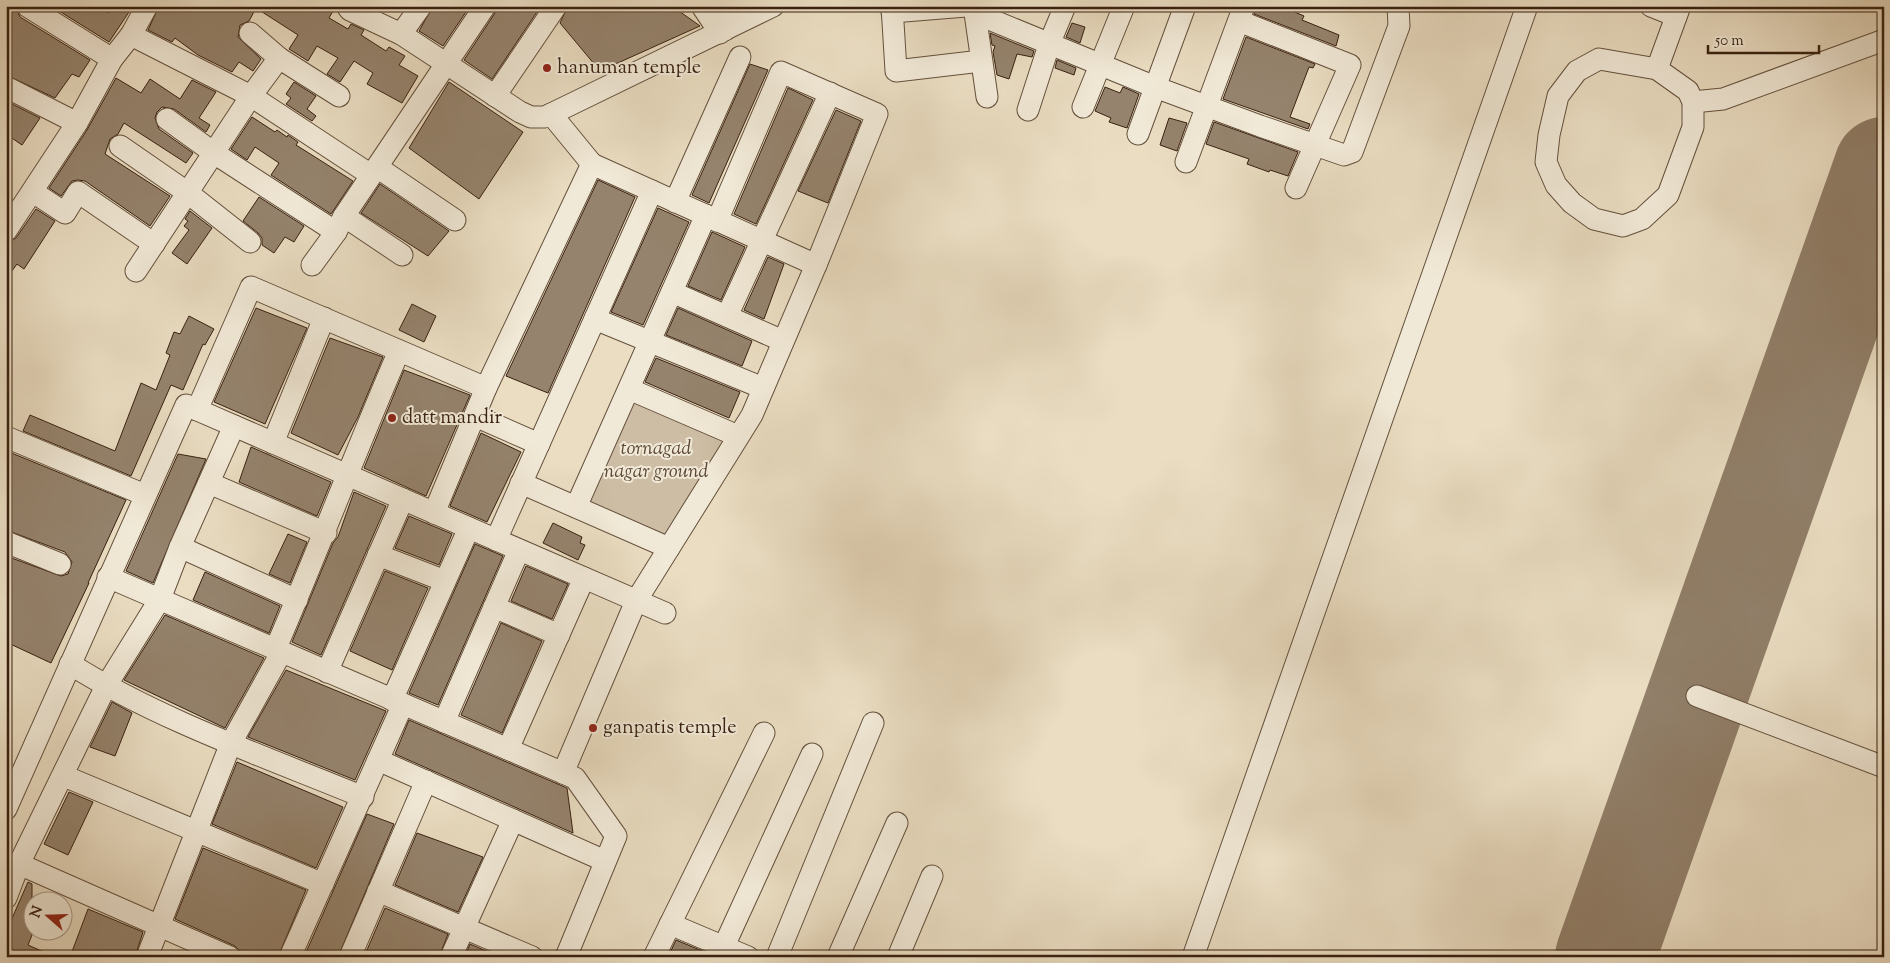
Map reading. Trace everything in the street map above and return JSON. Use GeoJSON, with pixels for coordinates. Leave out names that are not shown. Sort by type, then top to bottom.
{"type":"FeatureCollection","features":[{"type":"Feature","properties":{"kind":"street"},"geometry":{"type":"LineString","coordinates":[[27,6],[112,59]]}},
{"type":"Feature","properties":{"kind":"street"},"geometry":{"type":"LineString","coordinates":[[6,231],[20,199],[77,123],[112,59],[131,35],[146,6]]}},
{"type":"Feature","properties":{"kind":"street"},"geometry":{"type":"LineString","coordinates":[[401,34],[421,6]]}},
{"type":"Feature","properties":{"kind":"street"},"geometry":{"type":"LineString","coordinates":[[312,264],[485,6]]}},
{"type":"Feature","properties":{"kind":"street"},"geometry":{"type":"LineString","coordinates":[[495,96],[556,6]]}},
{"type":"Feature","properties":{"kind":"street"},"geometry":{"type":"LineString","coordinates":[[702,6],[723,32]]}},
{"type":"Feature","properties":{"kind":"street"},"geometry":{"type":"LineString","coordinates":[[723,32],[731,6]]}},
{"type":"Feature","properties":{"kind":"street"},"geometry":{"type":"LineString","coordinates":[[349,7],[401,34],[495,96],[531,117],[545,117],[773,6]]}},
{"type":"Feature","properties":{"kind":"street"},"geometry":{"type":"LineString","coordinates":[[1028,110],[1050,42],[1066,6]]}},
{"type":"Feature","properties":{"kind":"street"},"geometry":{"type":"LineString","coordinates":[[1083,107],[1124,6]]}},
{"type":"Feature","properties":{"kind":"street"},"geometry":{"type":"LineString","coordinates":[[1138,134],[1185,6]]}},
{"type":"Feature","properties":{"kind":"street"},"geometry":{"type":"LineString","coordinates":[[981,61],[896,71],[892,9],[972,9],[1155,86],[1314,146],[1344,155],[1352,152],[1398,26],[1398,6]]}},
{"type":"Feature","properties":{"kind":"street"},"geometry":{"type":"LineString","coordinates":[[1193,957],[1527,6]]}},
{"type":"Feature","properties":{"kind":"street"},"geometry":{"type":"LineString","coordinates":[[1651,6],[1678,11],[1657,69]]}},
{"type":"Feature","properties":{"kind":"street"},"geometry":{"type":"LineString","coordinates":[[972,9],[987,97]]}},
{"type":"Feature","properties":{"kind":"street"},"geometry":{"type":"LineString","coordinates":[[1186,162],[1242,14],[1350,65],[1296,188]]}},
{"type":"Feature","properties":{"kind":"street"},"geometry":{"type":"LineString","coordinates":[[250,33],[279,58],[339,96]]}},
{"type":"Feature","properties":{"kind":"street"},"geometry":{"type":"LineString","coordinates":[[131,35],[251,96],[455,220]]}},
{"type":"Feature","properties":{"kind":"street"},"geometry":{"type":"LineString","coordinates":[[1693,102],[1723,99],[1884,40]]}},
{"type":"Feature","properties":{"kind":"street"},"geometry":{"type":"LineString","coordinates":[[675,202],[740,57]]}},
{"type":"Feature","properties":{"kind":"street"},"geometry":{"type":"LineString","coordinates":[[136,272],[251,96],[279,58]]}},
{"type":"Feature","properties":{"kind":"street"},"geometry":{"type":"LineString","coordinates":[[1599,59],[1657,69],[1688,91],[1693,102],[1693,127],[1668,195],[1642,219],[1623,226],[1594,218],[1572,203],[1556,185],[1546,162],[1549,135],[1558,96],[1577,71],[1599,59]]}},
{"type":"Feature","properties":{"kind":"street"},"geometry":{"type":"LineString","coordinates":[[563,773],[636,601],[752,414],[816,265],[877,114],[781,72],[711,218],[672,292],[576,507]]}},
{"type":"Feature","properties":{"kind":"street"},"geometry":{"type":"LineString","coordinates":[[6,87],[77,123]]}},
{"type":"Feature","properties":{"kind":"street"},"geometry":{"type":"LineString","coordinates":[[727,316],[830,94]]}},
{"type":"Feature","properties":{"kind":"street"},"geometry":{"type":"LineString","coordinates":[[551,114],[592,164],[816,265]]}},
{"type":"Feature","properties":{"kind":"street"},"geometry":{"type":"LineString","coordinates":[[168,119],[214,153],[340,224],[402,255]]}},
{"type":"Feature","properties":{"kind":"street"},"geometry":{"type":"LineString","coordinates":[[120,146],[188,193],[250,242]]}},
{"type":"Feature","properties":{"kind":"street"},"geometry":{"type":"LineString","coordinates":[[434,513],[486,388],[592,164]]}},
{"type":"Feature","properties":{"kind":"street"},"geometry":{"type":"LineString","coordinates":[[496,540],[652,191]]}},
{"type":"Feature","properties":{"kind":"street"},"geometry":{"type":"LineString","coordinates":[[20,199],[65,214],[78,192],[154,244]]}},
{"type":"Feature","properties":{"kind":"street"},"geometry":{"type":"LineString","coordinates":[[197,410],[251,287],[486,388]]}},
{"type":"Feature","properties":{"kind":"street"},"geometry":{"type":"LineString","coordinates":[[672,292],[783,341]]}},
{"type":"Feature","properties":{"kind":"street"},"geometry":{"type":"LineString","coordinates":[[273,443],[324,318]]}},
{"type":"Feature","properties":{"kind":"street"},"geometry":{"type":"LineString","coordinates":[[595,319],[763,388]]}},
{"type":"Feature","properties":{"kind":"street"},"geometry":{"type":"LineString","coordinates":[[147,957],[160,927],[194,832],[231,743],[278,651],[297,600],[326,533],[346,475],[399,351]]}},
{"type":"Feature","properties":{"kind":"street"},"geometry":{"type":"LineString","coordinates":[[629,389],[738,436]]}},
{"type":"Feature","properties":{"kind":"street"},"geometry":{"type":"LineString","coordinates":[[6,809],[186,405],[665,613]]}},
{"type":"Feature","properties":{"kind":"street"},"geometry":{"type":"LineString","coordinates":[[475,416],[538,444]]}},
{"type":"Feature","properties":{"kind":"street"},"geometry":{"type":"LineString","coordinates":[[6,898],[19,864],[64,776],[106,686],[160,600],[180,547],[234,426]]}},
{"type":"Feature","properties":{"kind":"street"},"geometry":{"type":"LineString","coordinates":[[6,437],[145,495]]}},
{"type":"Feature","properties":{"kind":"street"},"geometry":{"type":"LineString","coordinates":[[209,482],[326,533]]}},
{"type":"Feature","properties":{"kind":"street"},"geometry":{"type":"LineString","coordinates":[[521,483],[669,548]]}},
{"type":"Feature","properties":{"kind":"street"},"geometry":{"type":"LineString","coordinates":[[327,672],[403,500]]}},
{"type":"Feature","properties":{"kind":"street"},"geometry":{"type":"LineString","coordinates":[[290,957],[363,797],[445,582],[469,528]]}},
{"type":"Feature","properties":{"kind":"street"},"geometry":{"type":"LineString","coordinates":[[6,542],[60,564]]}},
{"type":"Feature","properties":{"kind":"street"},"geometry":{"type":"LineString","coordinates":[[180,547],[297,600]]}},
{"type":"Feature","properties":{"kind":"street"},"geometry":{"type":"LineString","coordinates":[[444,722],[519,550]]}},
{"type":"Feature","properties":{"kind":"street"},"geometry":{"type":"LineString","coordinates":[[378,555],[445,582]]}},
{"type":"Feature","properties":{"kind":"street"},"geometry":{"type":"LineString","coordinates":[[108,577],[575,778],[616,836],[566,957]]}},
{"type":"Feature","properties":{"kind":"street"},"geometry":{"type":"LineString","coordinates":[[508,750],[584,578]]}},
{"type":"Feature","properties":{"kind":"street"},"geometry":{"type":"LineString","coordinates":[[494,607],[559,635]]}},
{"type":"Feature","properties":{"kind":"street"},"geometry":{"type":"LineString","coordinates":[[70,664],[106,686],[231,743],[363,797]]}},
{"type":"Feature","properties":{"kind":"street"},"geometry":{"type":"LineString","coordinates":[[1697,696],[1884,767]]}},
{"type":"Feature","properties":{"kind":"street"},"geometry":{"type":"LineString","coordinates":[[777,957],[873,723]]}},
{"type":"Feature","properties":{"kind":"street"},"geometry":{"type":"LineString","coordinates":[[654,957],[764,733]]}},
{"type":"Feature","properties":{"kind":"street"},"geometry":{"type":"LineString","coordinates":[[721,952],[812,754]]}},
{"type":"Feature","properties":{"kind":"street"},"geometry":{"type":"LineString","coordinates":[[378,760],[605,862]]}},
{"type":"Feature","properties":{"kind":"street"},"geometry":{"type":"LineString","coordinates":[[64,776],[194,832],[323,884]]}},
{"type":"Feature","properties":{"kind":"street"},"geometry":{"type":"LineString","coordinates":[[350,957],[426,781]]}},
{"type":"Feature","properties":{"kind":"street"},"geometry":{"type":"LineString","coordinates":[[451,957],[512,820]]}},
{"type":"Feature","properties":{"kind":"street"},"geometry":{"type":"LineString","coordinates":[[838,957],[897,823]]}},
{"type":"Feature","properties":{"kind":"street"},"geometry":{"type":"LineString","coordinates":[[19,864],[230,957]]}},
{"type":"Feature","properties":{"kind":"street"},"geometry":{"type":"LineString","coordinates":[[898,957],[932,876]]}},
{"type":"Feature","properties":{"kind":"street"},"geometry":{"type":"LineString","coordinates":[[378,891],[532,957]]}},
{"type":"Feature","properties":{"kind":"street"},"geometry":{"type":"LineString","coordinates":[[670,924],[721,952],[748,957]]}},
{"type":"Feature","properties":{"kind":"green space","name":"tornagad nagar ground"},"geometry":{"type":"Polygon","coordinates":[[[631,396],[725,438],[667,539],[584,505],[631,396]]]}},
{"type":"Feature","properties":{"kind":"building"},"geometry":{"type":"Polygon","coordinates":[[[6,6],[15,6],[20,17],[90,60],[79,77],[72,74],[55,98],[6,75],[6,6]]]}},
{"type":"Feature","properties":{"kind":"building"},"geometry":{"type":"Polygon","coordinates":[[[51,6],[98,6],[108,13],[112,6],[133,6],[109,42],[51,6]]]}},
{"type":"Feature","properties":{"kind":"building"},"geometry":{"type":"Polygon","coordinates":[[[159,6],[325,6],[333,11],[329,18],[348,29],[351,24],[364,30],[361,35],[386,51],[389,47],[405,56],[399,65],[418,76],[402,103],[367,84],[373,73],[354,61],[340,82],[327,74],[338,58],[317,46],[308,61],[289,49],[298,35],[256,8],[249,21],[240,25],[238,37],[261,59],[253,71],[239,62],[232,72],[198,55],[175,38],[172,42],[148,30],[159,6]]]}},
{"type":"Feature","properties":{"kind":"building"},"geometry":{"type":"Polygon","coordinates":[[[433,6],[470,6],[443,46],[419,31],[433,6]]]}},
{"type":"Feature","properties":{"kind":"building"},"geometry":{"type":"Polygon","coordinates":[[[497,6],[541,6],[492,79],[464,60],[495,13],[497,6]]]}},
{"type":"Feature","properties":{"kind":"building"},"geometry":{"type":"Polygon","coordinates":[[[568,6],[672,6],[700,26],[600,71],[560,23],[568,6]]]}},
{"type":"Feature","properties":{"kind":"building"},"geometry":{"type":"Polygon","coordinates":[[[1256,6],[1281,6],[1304,16],[1302,20],[1339,35],[1336,46],[1254,14],[1256,6]]]}},
{"type":"Feature","properties":{"kind":"building"},"geometry":{"type":"Polygon","coordinates":[[[1072,23],[1085,27],[1080,43],[1066,37],[1072,23]]]}},
{"type":"Feature","properties":{"kind":"building"},"geometry":{"type":"Polygon","coordinates":[[[990,33],[1034,51],[1032,57],[1017,54],[1009,79],[997,75],[993,52],[995,46],[992,45],[990,33]]]}},
{"type":"Feature","properties":{"kind":"building"},"geometry":{"type":"Polygon","coordinates":[[[1246,37],[1315,64],[1313,68],[1309,67],[1290,117],[1310,124],[1308,129],[1223,99],[1246,37]]]}},
{"type":"Feature","properties":{"kind":"building"},"geometry":{"type":"Polygon","coordinates":[[[1057,60],[1076,68],[1074,75],[1055,68],[1057,60]]]}},
{"type":"Feature","properties":{"kind":"building"},"geometry":{"type":"Polygon","coordinates":[[[750,64],[768,70],[709,203],[692,195],[750,64]]]}},
{"type":"Feature","properties":{"kind":"building"},"geometry":{"type":"Polygon","coordinates":[[[116,78],[141,93],[150,79],[180,99],[192,80],[216,92],[199,118],[210,125],[206,132],[174,109],[162,107],[157,112],[155,118],[159,129],[193,153],[186,163],[124,123],[118,134],[110,139],[105,154],[170,196],[150,226],[85,181],[72,181],[61,196],[49,188],[87,130],[116,78]]]}},
{"type":"Feature","properties":{"kind":"building"},"geometry":{"type":"Polygon","coordinates":[[[294,82],[316,96],[307,109],[316,116],[312,121],[286,104],[291,98],[286,94],[294,82]]]}},
{"type":"Feature","properties":{"kind":"building"},"geometry":{"type":"Polygon","coordinates":[[[449,82],[523,132],[479,199],[409,148],[449,82]]]}},
{"type":"Feature","properties":{"kind":"building"},"geometry":{"type":"Polygon","coordinates":[[[1105,87],[1120,93],[1123,87],[1139,94],[1127,128],[1109,122],[1111,118],[1095,111],[1105,87]]]}},
{"type":"Feature","properties":{"kind":"building"},"geometry":{"type":"Polygon","coordinates":[[[788,88],[813,100],[756,224],[734,214],[788,88]]]}},
{"type":"Feature","properties":{"kind":"building"},"geometry":{"type":"Polygon","coordinates":[[[6,101],[40,118],[22,145],[6,134],[6,101]]]}},
{"type":"Feature","properties":{"kind":"building"},"geometry":{"type":"Polygon","coordinates":[[[836,110],[861,121],[828,203],[798,191],[836,110]]]}},
{"type":"Feature","properties":{"kind":"building"},"geometry":{"type":"Polygon","coordinates":[[[252,117],[275,132],[277,130],[287,137],[288,135],[298,142],[296,145],[353,181],[331,214],[271,175],[279,163],[255,147],[247,160],[231,149],[252,117]]]}},
{"type":"Feature","properties":{"kind":"building"},"geometry":{"type":"Polygon","coordinates":[[[1169,118],[1187,123],[1177,151],[1160,145],[1169,118]]]}},
{"type":"Feature","properties":{"kind":"building"},"geometry":{"type":"Polygon","coordinates":[[[1214,122],[1298,152],[1288,176],[1247,164],[1249,159],[1206,144],[1214,122]]]}},
{"type":"Feature","properties":{"kind":"building"},"geometry":{"type":"Polygon","coordinates":[[[598,180],[635,197],[548,393],[506,376],[598,180]]]}},
{"type":"Feature","properties":{"kind":"building"},"geometry":{"type":"Polygon","coordinates":[[[380,184],[449,231],[428,256],[361,213],[380,184]]]}},
{"type":"Feature","properties":{"kind":"building"},"geometry":{"type":"Polygon","coordinates":[[[259,197],[304,226],[294,242],[285,237],[274,253],[262,245],[262,238],[243,221],[259,197]]]}},
{"type":"Feature","properties":{"kind":"building"},"geometry":{"type":"Polygon","coordinates":[[[658,208],[689,222],[643,325],[611,312],[658,208]]]}},
{"type":"Feature","properties":{"kind":"building"},"geometry":{"type":"Polygon","coordinates":[[[36,209],[55,221],[24,269],[17,264],[6,279],[6,243],[16,238],[36,209]]]}},
{"type":"Feature","properties":{"kind":"building"},"geometry":{"type":"Polygon","coordinates":[[[190,211],[212,228],[187,264],[172,253],[189,230],[184,226],[188,221],[185,219],[190,211]]]}},
{"type":"Feature","properties":{"kind":"building"},"geometry":{"type":"Polygon","coordinates":[[[712,232],[745,247],[721,300],[688,286],[712,232]]]}},
{"type":"Feature","properties":{"kind":"building"},"geometry":{"type":"Polygon","coordinates":[[[768,257],[784,264],[764,319],[744,310],[768,257]]]}},
{"type":"Feature","properties":{"kind":"building"},"geometry":{"type":"Polygon","coordinates":[[[412,304],[436,316],[424,342],[399,330],[412,304]]]}},
{"type":"Feature","properties":{"kind":"building"},"geometry":{"type":"Polygon","coordinates":[[[256,308],[307,328],[265,424],[214,402],[256,308]]]}},
{"type":"Feature","properties":{"kind":"building"},"geometry":{"type":"Polygon","coordinates":[[[678,308],[752,341],[742,366],[666,335],[678,308]]]}},
{"type":"Feature","properties":{"kind":"building"},"geometry":{"type":"Polygon","coordinates":[[[189,316],[214,329],[205,345],[203,344],[183,390],[171,385],[131,476],[23,431],[30,415],[115,451],[141,383],[156,390],[170,355],[166,353],[174,332],[180,334],[189,316]]]}},
{"type":"Feature","properties":{"kind":"building"},"geometry":{"type":"Polygon","coordinates":[[[330,338],[383,357],[358,417],[338,455],[291,433],[330,338]]]}},
{"type":"Feature","properties":{"kind":"building"},"geometry":{"type":"Polygon","coordinates":[[[656,358],[740,392],[729,418],[645,382],[656,358]]]}},
{"type":"Feature","properties":{"kind":"building"},"geometry":{"type":"Polygon","coordinates":[[[404,370],[470,395],[426,496],[364,468],[404,370]]]}},
{"type":"Feature","properties":{"kind":"building"},"geometry":{"type":"Polygon","coordinates":[[[481,433],[521,452],[487,522],[450,506],[481,433]]]}},
{"type":"Feature","properties":{"kind":"building"},"geometry":{"type":"Polygon","coordinates":[[[251,447],[331,482],[317,516],[239,482],[251,447]]]}},
{"type":"Feature","properties":{"kind":"building"},"geometry":{"type":"Polygon","coordinates":[[[9,452],[126,500],[51,663],[6,642],[6,556],[61,576],[68,574],[72,562],[65,552],[6,530],[6,459],[9,452]]]}},
{"type":"Feature","properties":{"kind":"building"},"geometry":{"type":"Polygon","coordinates":[[[178,454],[206,459],[153,583],[126,571],[178,454]]]}},
{"type":"Feature","properties":{"kind":"building"},"geometry":{"type":"Polygon","coordinates":[[[354,492],[386,506],[321,655],[292,642],[333,543],[338,537],[354,492]]]}},
{"type":"Feature","properties":{"kind":"building"},"geometry":{"type":"Polygon","coordinates":[[[409,516],[452,534],[439,565],[395,548],[409,516]]]}},
{"type":"Feature","properties":{"kind":"building"},"geometry":{"type":"Polygon","coordinates":[[[553,523],[582,537],[580,543],[585,545],[578,560],[543,543],[553,523]]]}},
{"type":"Feature","properties":{"kind":"building"},"geometry":{"type":"Polygon","coordinates":[[[288,534],[307,542],[290,583],[269,574],[288,534]]]}},
{"type":"Feature","properties":{"kind":"building"},"geometry":{"type":"Polygon","coordinates":[[[475,544],[503,556],[438,705],[409,693],[475,544]]]}},
{"type":"Feature","properties":{"kind":"building"},"geometry":{"type":"Polygon","coordinates":[[[526,566],[568,584],[552,619],[511,601],[526,566]]]}},
{"type":"Feature","properties":{"kind":"building"},"geometry":{"type":"Polygon","coordinates":[[[385,571],[428,588],[392,670],[350,651],[385,571]]]}},
{"type":"Feature","properties":{"kind":"building"},"geometry":{"type":"Polygon","coordinates":[[[205,572],[280,606],[269,633],[193,600],[205,572]]]}},
{"type":"Feature","properties":{"kind":"building"},"geometry":{"type":"Polygon","coordinates":[[[165,615],[264,658],[225,728],[124,680],[165,615]]]}},
{"type":"Feature","properties":{"kind":"building"},"geometry":{"type":"Polygon","coordinates":[[[501,623],[542,641],[502,733],[461,715],[501,623]]]}},
{"type":"Feature","properties":{"kind":"building"},"geometry":{"type":"Polygon","coordinates":[[[286,670],[386,711],[355,780],[248,737],[286,670]]]}},
{"type":"Feature","properties":{"kind":"building"},"geometry":{"type":"Polygon","coordinates":[[[112,702],[132,713],[115,756],[90,747],[112,702]]]}},
{"type":"Feature","properties":{"kind":"building"},"geometry":{"type":"Polygon","coordinates":[[[409,720],[567,788],[573,833],[395,754],[409,720]]]}},
{"type":"Feature","properties":{"kind":"building"},"geometry":{"type":"Polygon","coordinates":[[[237,762],[343,807],[316,868],[212,824],[237,762]]]}},
{"type":"Feature","properties":{"kind":"building"},"geometry":{"type":"Polygon","coordinates":[[[69,792],[93,802],[68,855],[44,844],[69,792]]]}},
{"type":"Feature","properties":{"kind":"building"},"geometry":{"type":"Polygon","coordinates":[[[367,814],[394,824],[338,957],[304,957],[367,814]]]}},
{"type":"Feature","properties":{"kind":"building"},"geometry":{"type":"Polygon","coordinates":[[[417,833],[483,857],[458,912],[395,885],[417,833]]]}},
{"type":"Feature","properties":{"kind":"building"},"geometry":{"type":"Polygon","coordinates":[[[203,848],[306,890],[278,957],[251,957],[241,952],[235,946],[175,919],[203,848]]]}},
{"type":"Feature","properties":{"kind":"building"},"geometry":{"type":"Polygon","coordinates":[[[28,882],[32,884],[32,890],[24,890],[28,882]]]}},
{"type":"Feature","properties":{"kind":"building"},"geometry":{"type":"Polygon","coordinates":[[[22,896],[22,940],[30,940],[28,945],[55,957],[6,957],[6,932],[22,896]]]}},
{"type":"Feature","properties":{"kind":"building"},"geometry":{"type":"Polygon","coordinates":[[[385,908],[448,934],[439,957],[364,957],[385,908]]]}},
{"type":"Feature","properties":{"kind":"building"},"geometry":{"type":"Polygon","coordinates":[[[88,909],[143,932],[135,957],[70,957],[88,909]]]}},
{"type":"Feature","properties":{"kind":"building"},"geometry":{"type":"Polygon","coordinates":[[[676,940],[707,953],[707,957],[668,957],[676,940]]]}},
{"type":"Feature","properties":{"kind":"building"},"geometry":{"type":"Polygon","coordinates":[[[470,944],[500,957],[465,957],[470,944]]]}},
{"type":"Feature","properties":{"kind":"runway"},"geometry":{"type":"LineString","coordinates":[[1605,957],[1884,167]]}},
{"type":"Feature","properties":{"kind":"place","name":"hanuman temple"},"geometry":{"type":"Point","coordinates":[547,68]}},
{"type":"Feature","properties":{"kind":"place","name":"datt mandir"},"geometry":{"type":"Point","coordinates":[392,418]}},
{"type":"Feature","properties":{"kind":"place","name":"ganpatis temple"},"geometry":{"type":"Point","coordinates":[593,728]}}]}
